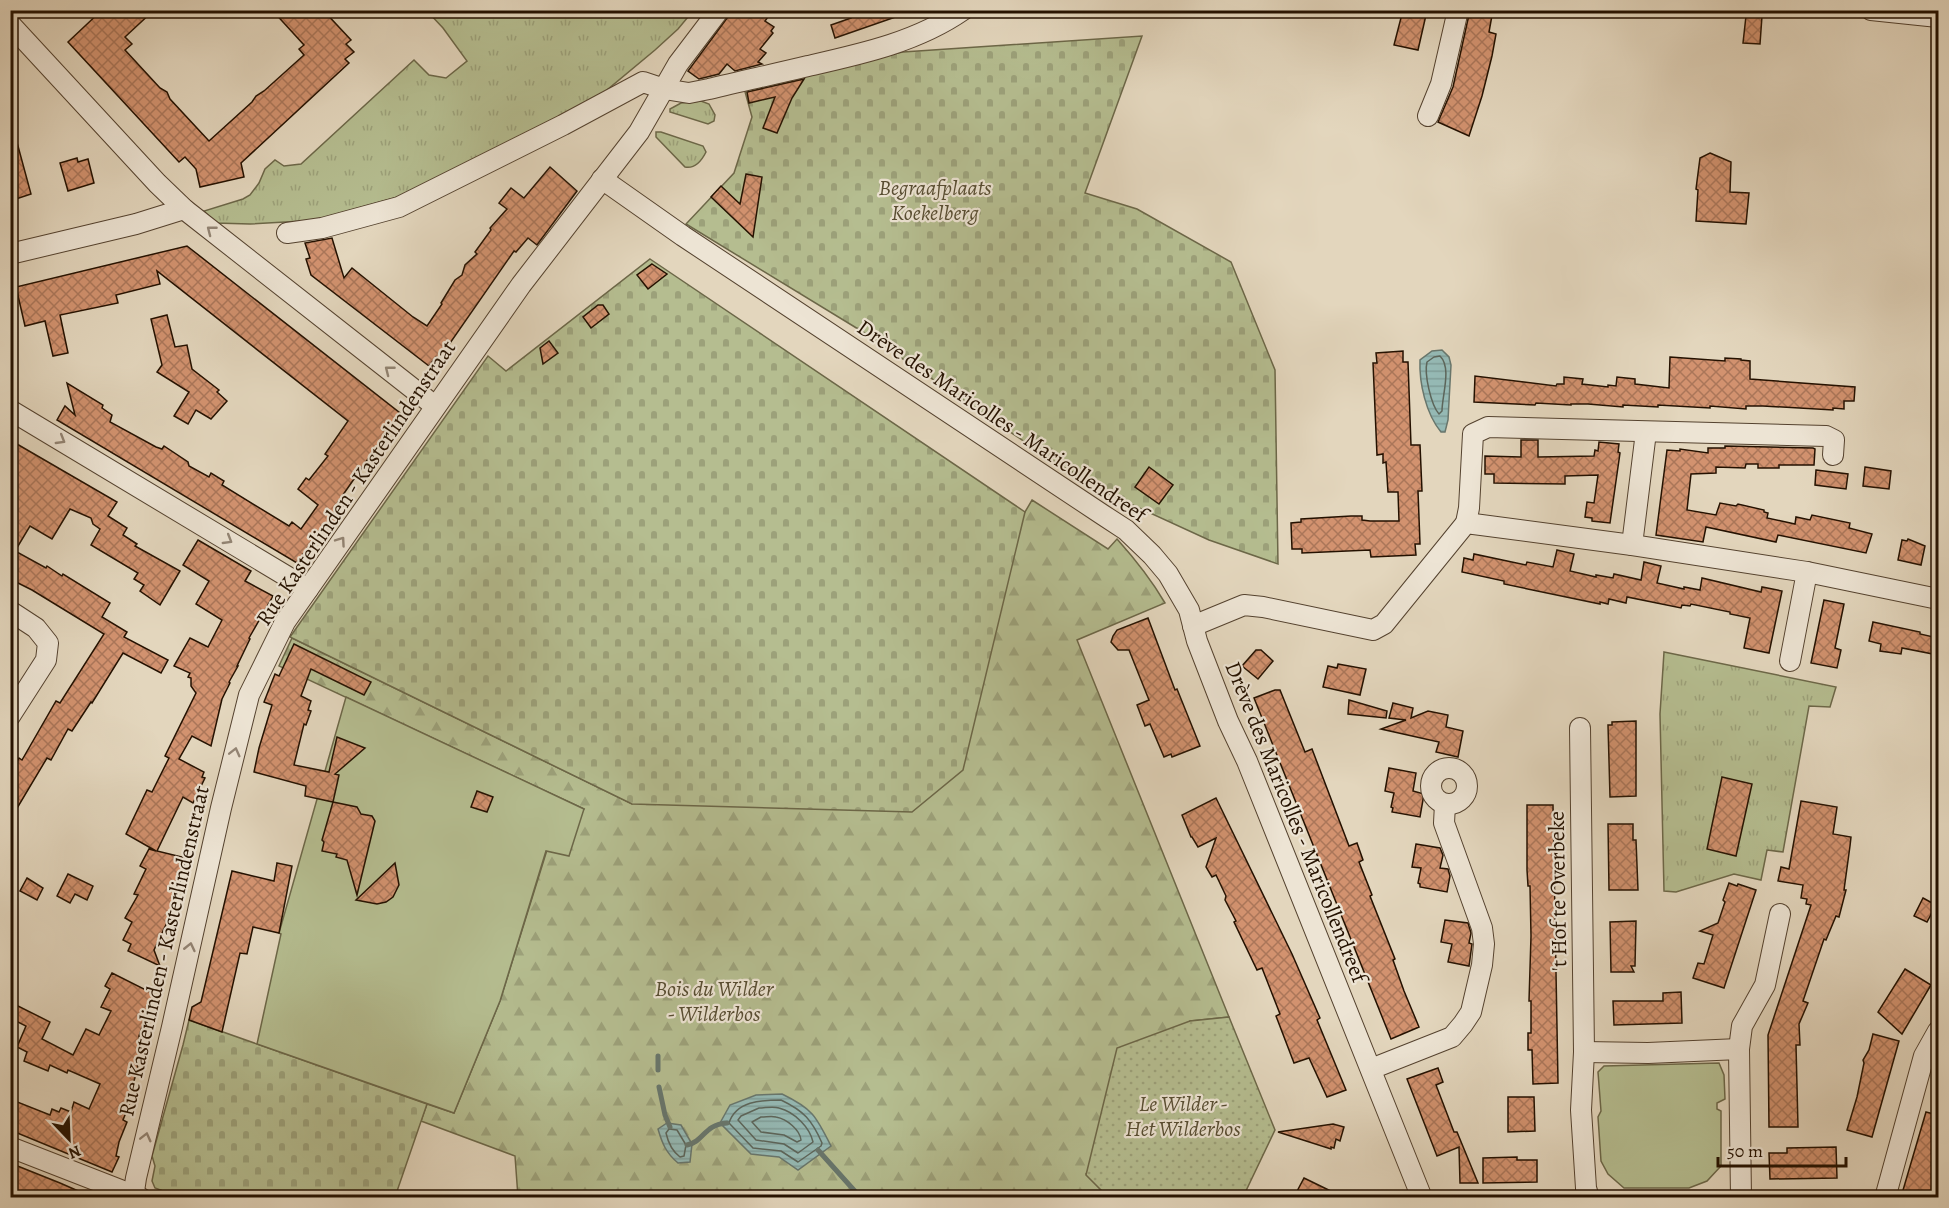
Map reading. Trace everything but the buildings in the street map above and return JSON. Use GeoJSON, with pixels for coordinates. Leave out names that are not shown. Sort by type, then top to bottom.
{"type":"FeatureCollection","features":[{"type":"Feature","properties":{"kind":"street","name":"Rue Kasterlinden - Kasterlindenstraat"},"geometry":{"type":"LineString","coordinates":[[136,1196],[136,1178],[218,819],[249,695],[285,622],[521,285],[639,132],[678,64],[719,10]]}},
{"type":"Feature","properties":{"kind":"street"},"geometry":{"type":"LineString","coordinates":[[287,233],[322,228],[399,207],[643,82],[663,89],[689,93],[860,54],[893,44],[951,19],[963,10]]}},
{"type":"Feature","properties":{"kind":"street"},"geometry":{"type":"LineString","coordinates":[[1428,116],[1441,84],[1458,10]]}},
{"type":"Feature","properties":{"kind":"street"},"geometry":{"type":"LineString","coordinates":[[1871,10],[1938,17]]}},
{"type":"Feature","properties":{"kind":"street"},"geometry":{"type":"LineString","coordinates":[[10,24],[156,183],[184,209],[435,406]]}},
{"type":"Feature","properties":{"kind":"street","name":"Drève des Maricolles - Maricollendreef"},"geometry":{"type":"LineString","coordinates":[[602,179],[682,236],[1126,530],[1168,574],[1189,610],[1197,641],[1228,721],[1251,772],[1422,1197]]}},
{"type":"Feature","properties":{"kind":"street"},"geometry":{"type":"LineString","coordinates":[[10,254],[136,224],[184,209]]}},
{"type":"Feature","properties":{"kind":"street"},"geometry":{"type":"LineString","coordinates":[[10,410],[308,589]]}},
{"type":"Feature","properties":{"kind":"street"},"geometry":{"type":"LineString","coordinates":[[1193,626],[1244,605],[1373,630],[1384,624],[1466,523],[1469,508],[1473,434],[1488,427],[1826,436],[1833,440],[1833,455]]}},
{"type":"Feature","properties":{"kind":"street"},"geometry":{"type":"LineString","coordinates":[[1632,545],[1646,432]]}},
{"type":"Feature","properties":{"kind":"street"},"geometry":{"type":"LineString","coordinates":[[1466,523],[1632,545],[1807,572],[1938,599]]}},
{"type":"Feature","properties":{"kind":"street"},"geometry":{"type":"LineString","coordinates":[[1790,662],[1807,572]]}},
{"type":"Feature","properties":{"kind":"street"},"geometry":{"type":"LineString","coordinates":[[10,611],[36,628],[48,643],[46,660],[10,716]]}},
{"type":"Feature","properties":{"kind":"street","name":"'t Hof te Overbeke"},"geometry":{"type":"LineString","coordinates":[[1580,728],[1584,1052],[1581,1110],[1586,1188],[1589,1197]]}},
{"type":"Feature","properties":{"kind":"street"},"geometry":{"type":"LineString","coordinates":[[1371,1069],[1452,1037],[1471,1012],[1482,965],[1484,944],[1482,928],[1444,823],[1445,804]]}},
{"type":"Feature","properties":{"kind":"street"},"geometry":{"type":"LineString","coordinates":[[1741,1197],[1739,1049],[1742,1026],[1765,985],[1780,914]]}},
{"type":"Feature","properties":{"kind":"street"},"geometry":{"type":"LineString","coordinates":[[1885,1197],[1924,1056],[1938,1031]]}},
{"type":"Feature","properties":{"kind":"street"},"geometry":{"type":"LineString","coordinates":[[1584,1052],[1648,1053],[1739,1049]]}},
{"type":"Feature","properties":{"kind":"street"},"geometry":{"type":"LineString","coordinates":[[10,1147],[136,1196]]}},
{"type":"Feature","properties":{"kind":"green space"},"geometry":{"type":"Polygon","coordinates":[[[427,11],[693,11],[678,29],[655,50],[602,94],[405,195],[323,218],[303,221],[215,223],[204,211],[250,195],[265,169],[275,160],[284,166],[301,164],[414,60],[429,75],[446,78],[467,61],[443,28],[427,11]]]}},
{"type":"Feature","properties":{"kind":"green space","name":"Begraafplaats Koekelberg"},"geometry":{"type":"Polygon","coordinates":[[[1142,36],[1085,193],[1137,209],[1231,262],[1275,370],[1278,564],[1209,540],[1111,495],[1050,459],[863,332],[686,224],[734,173],[752,117],[744,88],[803,72],[903,52],[1142,36]]]}},
{"type":"Feature","properties":{"kind":"green space"},"geometry":{"type":"Polygon","coordinates":[[[701,101],[709,104],[715,115],[714,121],[708,124],[670,112],[670,109],[681,103],[701,101]]]}},
{"type":"Feature","properties":{"kind":"green space"},"geometry":{"type":"Polygon","coordinates":[[[656,132],[703,146],[706,152],[695,165],[685,167],[656,137],[656,132]]]}},
{"type":"Feature","properties":{"kind":"green space"},"geometry":{"type":"Polygon","coordinates":[[[650,259],[1025,512],[963,770],[912,812],[632,804],[290,637],[488,356],[506,371],[650,259]]]}},
{"type":"Feature","properties":{"kind":"green space","name":"Bois du Wilder - Wilderbos"},"geometry":{"type":"Polygon","coordinates":[[[1032,500],[1108,549],[1117,539],[1165,603],[1077,640],[1229,1017],[1190,1021],[1086,1174],[1108,1197],[518,1197],[515,1156],[421,1121],[427,1104],[454,1113],[500,1001],[547,850],[584,809],[279,666],[292,638],[632,804],[1025,512],[1032,500]]]}},
{"type":"Feature","properties":{"kind":"green space"},"geometry":{"type":"Polygon","coordinates":[[[1664,652],[1836,687],[1830,707],[1809,706],[1783,852],[1767,850],[1761,880],[1734,874],[1676,892],[1664,891],[1660,714],[1664,652]]]}},
{"type":"Feature","properties":{"kind":"green space"},"geometry":{"type":"Polygon","coordinates":[[[346,697],[584,809],[569,856],[546,851],[500,1001],[454,1113],[257,1044],[281,934],[279,933],[346,697]]]}},
{"type":"Feature","properties":{"kind":"green space","name":"Le Wilder - Het Wilderbos"},"geometry":{"type":"Polygon","coordinates":[[[1229,1017],[1275,1130],[1243,1197],[1108,1197],[1086,1175],[1117,1048],[1190,1021],[1229,1017]]]}},
{"type":"Feature","properties":{"kind":"green space"},"geometry":{"type":"Polygon","coordinates":[[[189,1020],[427,1104],[395,1197],[179,1197],[155,1188],[152,1181],[155,1166],[152,1156],[189,1020]]]}},
{"type":"Feature","properties":{"kind":"green space"},"geometry":{"type":"Polygon","coordinates":[[[1719,1063],[1724,1075],[1725,1099],[1717,1103],[1717,1109],[1721,1111],[1721,1166],[1707,1181],[1689,1188],[1624,1188],[1608,1174],[1601,1161],[1598,1072],[1604,1066],[1719,1063]]]}},
{"type":"Feature","properties":{"kind":"water"},"geometry":{"type":"Polygon","coordinates":[[[1442,350],[1449,357],[1451,365],[1448,420],[1445,432],[1441,432],[1431,416],[1422,388],[1420,369],[1420,360],[1432,351],[1442,350]]]}},
{"type":"Feature","properties":{"kind":"water"},"geometry":{"type":"Polygon","coordinates":[[[782,1094],[801,1104],[813,1114],[831,1146],[798,1170],[779,1157],[751,1154],[720,1123],[730,1105],[756,1095],[782,1094]]]}},
{"type":"Feature","properties":{"kind":"water"},"geometry":{"type":"Polygon","coordinates":[[[667,1123],[681,1125],[692,1144],[690,1162],[678,1163],[665,1148],[658,1129],[667,1123]]]}},
{"type":"Feature","properties":{"kind":"waterway"},"geometry":{"type":"LineString","coordinates":[[658,1056],[658,1070]]}},
{"type":"Feature","properties":{"kind":"waterway"},"geometry":{"type":"LineString","coordinates":[[659,1087],[670,1127]]}},
{"type":"Feature","properties":{"kind":"waterway"},"geometry":{"type":"LineString","coordinates":[[687,1145],[713,1127],[727,1123]]}},
{"type":"Feature","properties":{"kind":"waterway"},"geometry":{"type":"LineString","coordinates":[[818,1150],[861,1198]]}}]}
